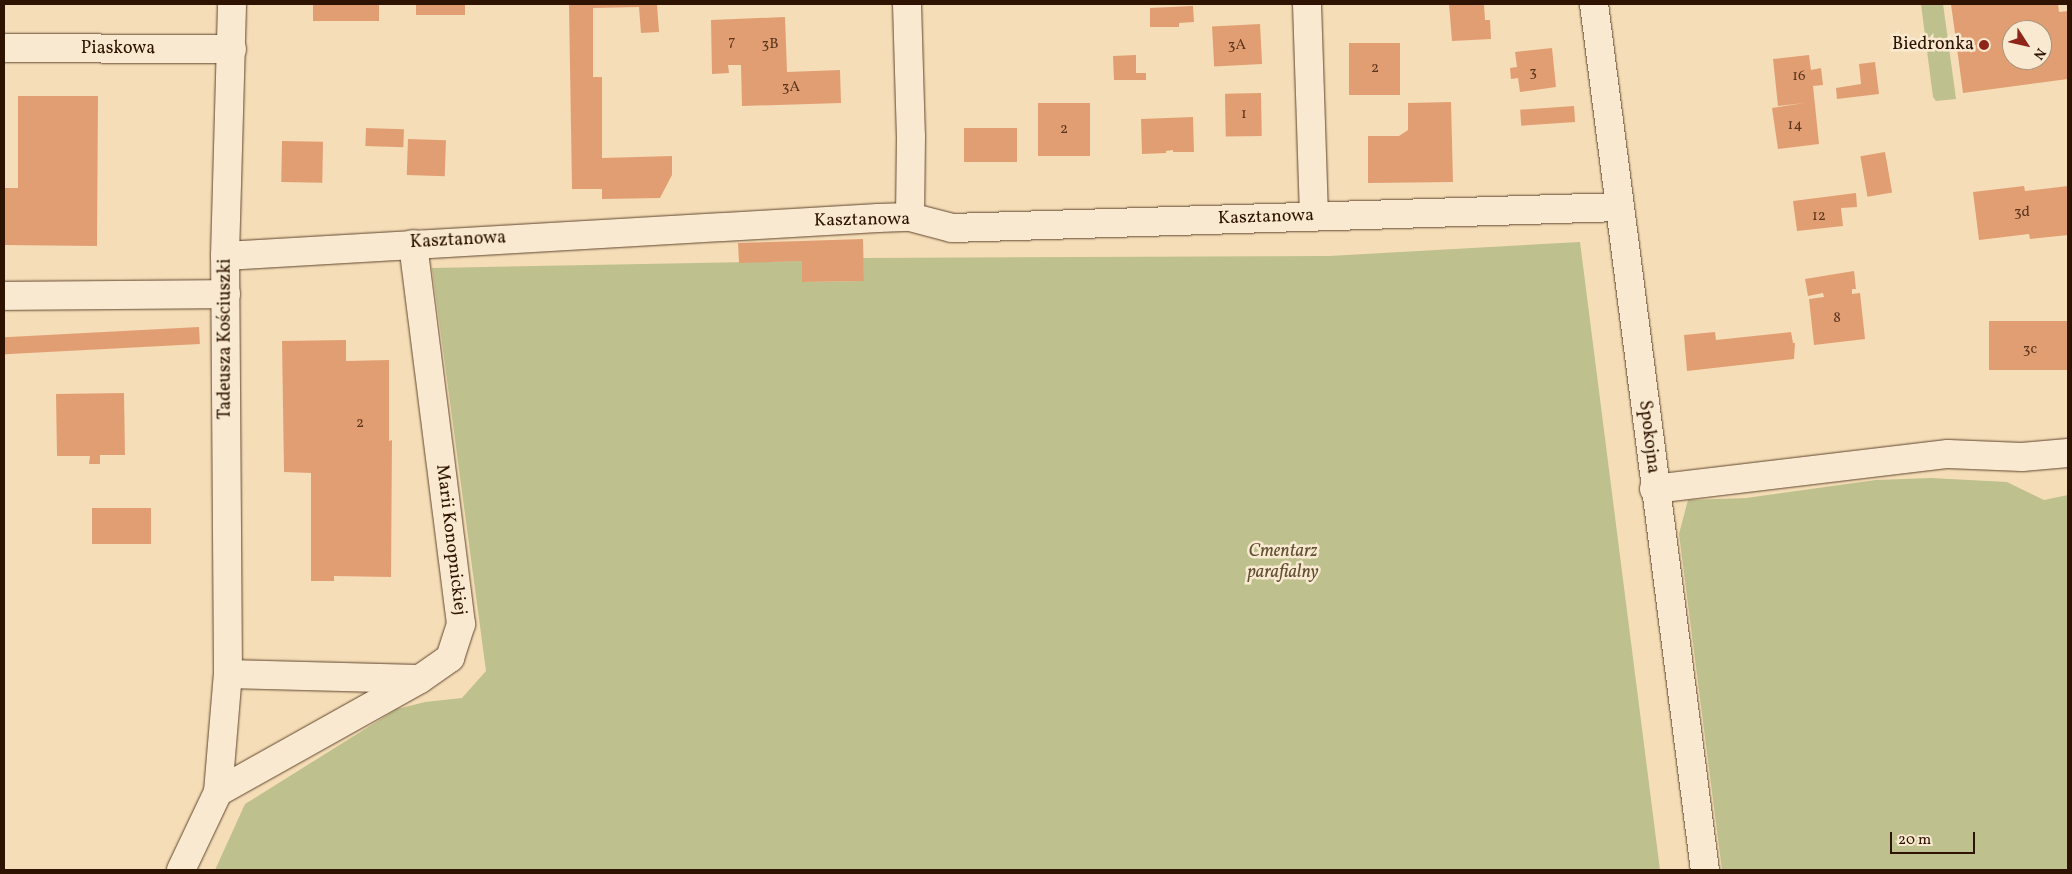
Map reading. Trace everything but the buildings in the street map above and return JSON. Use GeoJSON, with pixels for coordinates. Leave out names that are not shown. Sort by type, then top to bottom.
{"type":"FeatureCollection","features":[{"type":"Feature","properties":{"kind":"street","name":"Tadeusza Kościuszki"},"geometry":{"type":"LineString","coordinates":[[228,674],[225,256],[232,4]]}},
{"type":"Feature","properties":{"kind":"street"},"geometry":{"type":"LineString","coordinates":[[907,4],[911,136],[910,218]]}},
{"type":"Feature","properties":{"kind":"street"},"geometry":{"type":"LineString","coordinates":[[1307,4],[1314,216]]}},
{"type":"Feature","properties":{"kind":"street","name":"Spokojna"},"geometry":{"type":"LineString","coordinates":[[1594,4],[1654,489],[1705,870]]}},
{"type":"Feature","properties":{"kind":"street","name":"Piaskowa"},"geometry":{"type":"LineString","coordinates":[[4,48],[232,50]]}},
{"type":"Feature","properties":{"kind":"street","name":"Kasztanowa"},"geometry":{"type":"LineString","coordinates":[[225,256],[413,244],[910,218],[952,228],[1619,207]]}},
{"type":"Feature","properties":{"kind":"street","name":"Marii Konopnickiej"},"geometry":{"type":"LineString","coordinates":[[218,792],[420,679],[450,658],[461,624],[413,244]]}},
{"type":"Feature","properties":{"kind":"street"},"geometry":{"type":"LineString","coordinates":[[4,296],[226,294]]}},
{"type":"Feature","properties":{"kind":"street"},"geometry":{"type":"LineString","coordinates":[[1654,489],[1948,454],[2022,457],[2068,453]]}},
{"type":"Feature","properties":{"kind":"street"},"geometry":{"type":"LineString","coordinates":[[181,870],[218,792],[228,674],[420,679]]}},
{"type":"Feature","properties":{"kind":"green space"},"geometry":{"type":"Polygon","coordinates":[[[1921,4],[1943,4],[1956,99],[1936,101],[1933,97],[1921,4]]]}},
{"type":"Feature","properties":{"kind":"green space","name":"Cmentarz parafialny"},"geometry":{"type":"Polygon","coordinates":[[[1580,242],[1660,870],[215,870],[245,804],[397,709],[425,702],[462,698],[486,671],[432,268],[802,261],[802,282],[864,281],[863,258],[1329,256],[1580,242]]]}},
{"type":"Feature","properties":{"kind":"green space"},"geometry":{"type":"Polygon","coordinates":[[[1931,478],[2007,482],[2044,500],[2068,495],[2068,870],[1722,870],[1679,534],[1688,500],[1746,498],[1876,480],[1931,478]]]}},
{"type":"Feature","properties":{"kind":"place","name":"Biedronka"},"geometry":{"type":"Point","coordinates":[1984,45]}}]}
